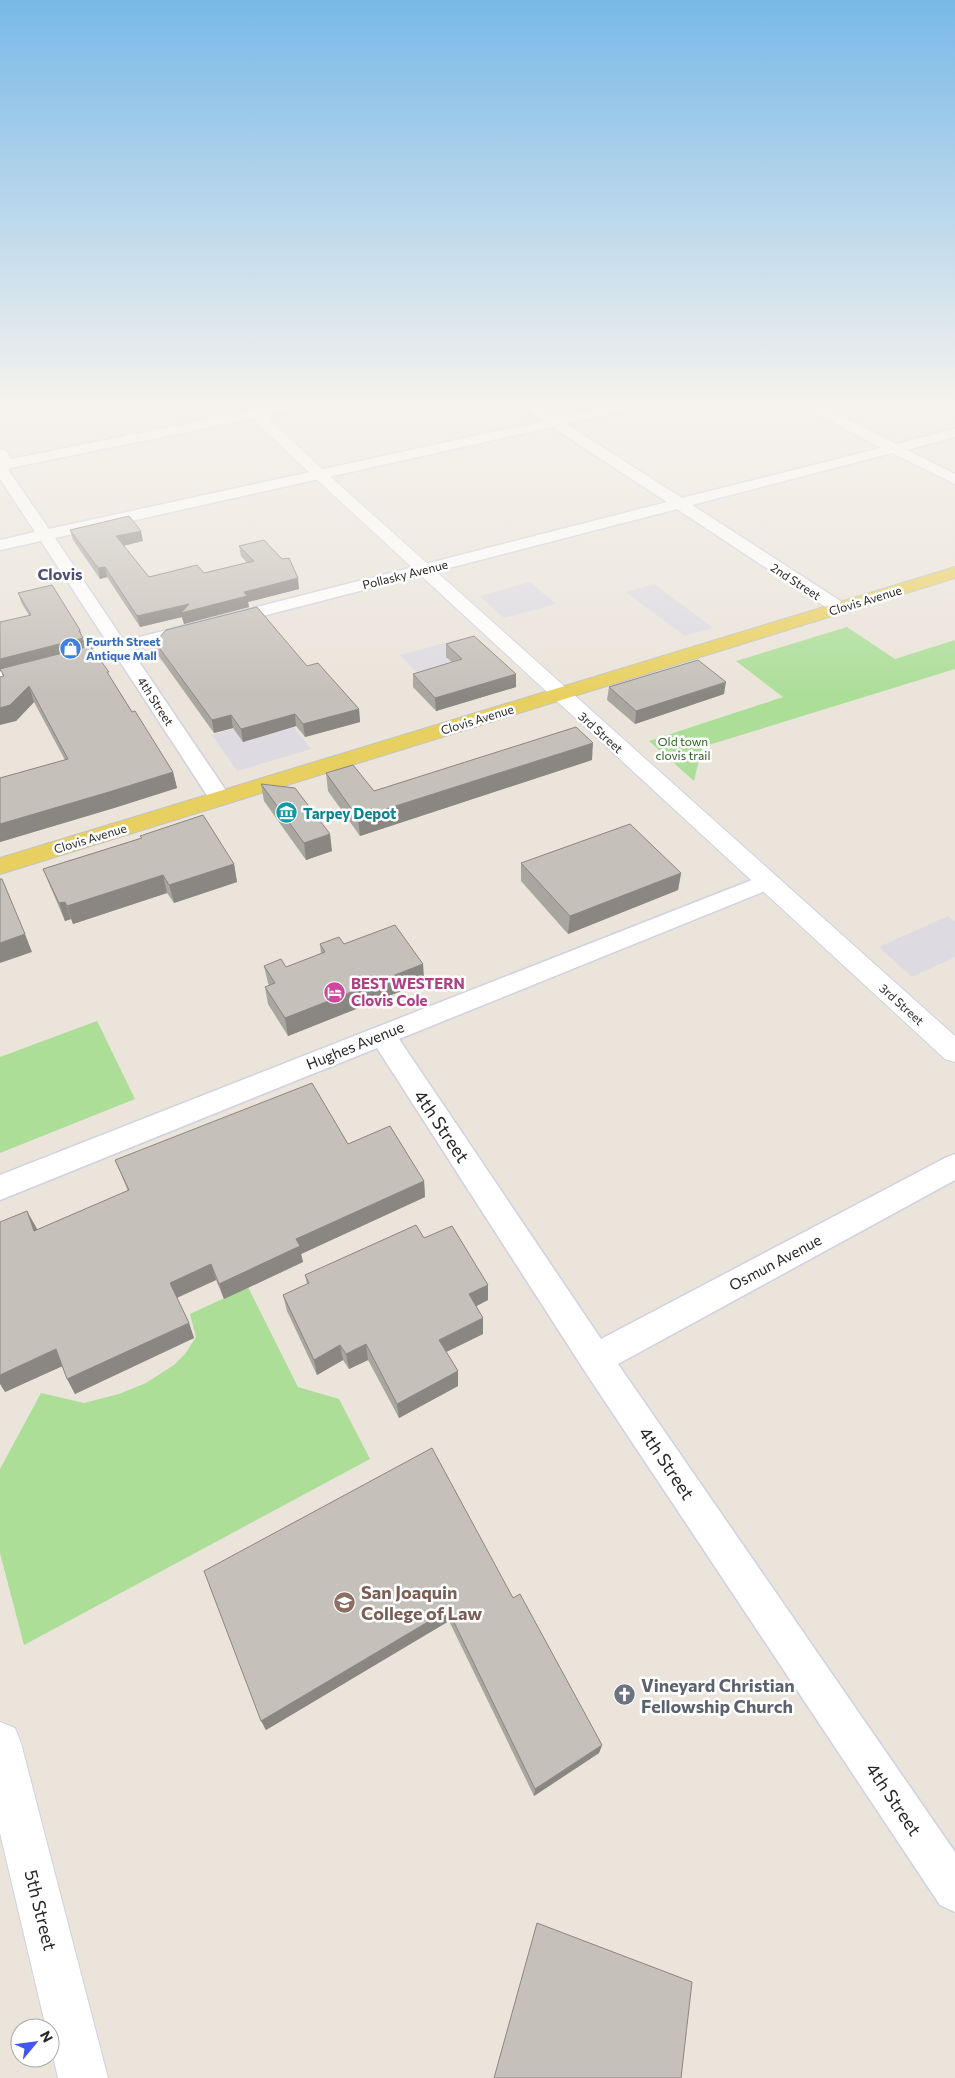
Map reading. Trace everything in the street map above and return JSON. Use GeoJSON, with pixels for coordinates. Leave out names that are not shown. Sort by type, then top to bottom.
{"type":"FeatureCollection","features":[{"type":"Feature","properties":{"kind":"main road","name":"Clovis Avenue"},"geometry":{"type":"LineString","coordinates":[[0,866],[955,572]]}},
{"type":"Feature","properties":{"kind":"street","name":"4th Street"},"geometry":{"type":"LineString","coordinates":[[23,502],[220,798]]}},
{"type":"Feature","properties":{"kind":"street"},"geometry":{"type":"LineString","coordinates":[[0,545],[193,502]]}},
{"type":"Feature","properties":{"kind":"street","name":"3rd Street"},"geometry":{"type":"LineString","coordinates":[[349,502],[955,1052]]}},
{"type":"Feature","properties":{"kind":"street","name":"Pollasky Avenue"},"geometry":{"type":"LineString","coordinates":[[0,678],[681,502]]}},
{"type":"Feature","properties":{"kind":"street","name":"2nd Street"},"geometry":{"type":"LineString","coordinates":[[677,503],[839,608]]}},
{"type":"Feature","properties":{"kind":"street","name":"Hughes Avenue"},"geometry":{"type":"LineString","coordinates":[[0,1188],[767,882]]}},
{"type":"Feature","properties":{"kind":"street","name":"4th Street"},"geometry":{"type":"LineString","coordinates":[[382,1035],[596,1358],[955,1890]]}},
{"type":"Feature","properties":{"kind":"street","name":"Osmun Avenue"},"geometry":{"type":"LineString","coordinates":[[596,1358],[955,1166]]}},
{"type":"Feature","properties":{"kind":"street","name":"5th Street"},"geometry":{"type":"LineString","coordinates":[[0,1743],[83,2078]]}},
{"type":"Feature","properties":{"kind":"shaded area"},"geometry":{"type":"Polygon","coordinates":[[[530,582],[556,604],[504,618],[480,596],[530,582]]]}},
{"type":"Feature","properties":{"kind":"shaded area"},"geometry":{"type":"Polygon","coordinates":[[[654,584],[713,628],[685,636],[626,592],[654,584]]]}},
{"type":"Feature","properties":{"kind":"shaded area"},"geometry":{"type":"Polygon","coordinates":[[[463,638],[515,687],[450,707],[400,655],[463,638]]]}},
{"type":"Feature","properties":{"kind":"shaded area"},"geometry":{"type":"Polygon","coordinates":[[[284,714],[311,749],[237,771],[212,735],[284,714]]]}},
{"type":"Feature","properties":{"kind":"shaded area"},"geometry":{"type":"Polygon","coordinates":[[[948,916],[955,922],[955,957],[912,977],[879,947],[948,916]]]}},
{"type":"Feature","properties":{"kind":"green space","name":"Old town clovis trail"},"geometry":{"type":"Polygon","coordinates":[[[847,627],[895,659],[955,640],[955,669],[702,747],[694,781],[649,741],[783,697],[736,661],[847,627]]]}},
{"type":"Feature","properties":{"kind":"green space"},"geometry":{"type":"Polygon","coordinates":[[[97,1021],[135,1099],[0,1153],[0,1057],[97,1021]]]}},
{"type":"Feature","properties":{"kind":"green space"},"geometry":{"type":"Polygon","coordinates":[[[248,1287],[298,1387],[339,1399],[370,1459],[24,1645],[0,1553],[0,1469],[41,1393],[84,1403],[119,1394],[146,1383],[174,1365],[185,1354],[196,1337],[190,1314],[248,1287]]]}},
{"type":"Feature","properties":{"kind":"building"},"geometry":{"type":"Polygon","coordinates":[[[129,516],[141,531],[116,536],[149,577],[197,565],[204,573],[254,561],[239,546],[264,540],[282,559],[289,558],[298,578],[244,592],[247,596],[181,613],[189,604],[137,616],[105,567],[98,568],[70,530],[129,516]]]}},
{"type":"Feature","properties":{"kind":"building"},"geometry":{"type":"Polygon","coordinates":[[[52,585],[83,638],[0,659],[0,622],[31,615],[18,593],[52,585]]]}},
{"type":"Feature","properties":{"kind":"building"},"geometry":{"type":"Polygon","coordinates":[[[257,607],[307,666],[318,663],[359,709],[303,724],[295,714],[241,729],[231,715],[212,720],[155,642],[166,630],[257,607]]]}},
{"type":"Feature","properties":{"kind":"building"},"geometry":{"type":"Polygon","coordinates":[[[474,636],[516,674],[435,698],[413,674],[462,659],[446,644],[474,636]]]}},
{"type":"Feature","properties":{"kind":"building"},"geometry":{"type":"Polygon","coordinates":[[[90,646],[109,672],[107,672],[132,712],[135,711],[173,772],[0,824],[0,778],[68,759],[29,686],[10,705],[0,708],[0,677],[4,676],[0,669],[90,646]]]}},
{"type":"Feature","properties":{"kind":"building"},"geometry":{"type":"Polygon","coordinates":[[[698,660],[726,682],[636,711],[609,687],[698,660]]]}},
{"type":"Feature","properties":{"kind":"building"},"geometry":{"type":"Polygon","coordinates":[[[576,727],[593,743],[358,818],[326,773],[353,765],[374,791],[576,727]]]}},
{"type":"Feature","properties":{"kind":"building"},"geometry":{"type":"Polygon","coordinates":[[[261,784],[295,788],[330,834],[304,843],[261,784]]]}},
{"type":"Feature","properties":{"kind":"building"},"geometry":{"type":"Polygon","coordinates":[[[203,815],[234,864],[169,885],[163,875],[67,906],[65,902],[59,903],[43,869],[142,838],[140,836],[203,815]]]}},
{"type":"Feature","properties":{"kind":"building"},"geometry":{"type":"Polygon","coordinates":[[[630,824],[681,873],[570,916],[521,863],[630,824]]]}},
{"type":"Feature","properties":{"kind":"building"},"geometry":{"type":"Polygon","coordinates":[[[0,879],[2,879],[25,934],[0,943],[0,879]]]}},
{"type":"Feature","properties":{"kind":"building","name":"BEST WESTERN Clovis Cole"},"geometry":{"type":"Polygon","coordinates":[[[395,925],[423,964],[285,1018],[265,987],[275,983],[264,966],[281,959],[286,967],[325,952],[320,944],[339,937],[344,944],[395,925]]]}},
{"type":"Feature","properties":{"kind":"building"},"geometry":{"type":"Polygon","coordinates":[[[312,1083],[348,1144],[390,1126],[424,1181],[296,1239],[300,1246],[219,1284],[211,1264],[170,1283],[189,1323],[67,1379],[56,1349],[0,1375],[0,1222],[27,1211],[34,1231],[129,1190],[115,1160],[312,1083]]]}},
{"type":"Feature","properties":{"kind":"building"},"geometry":{"type":"Polygon","coordinates":[[[416,1225],[424,1238],[452,1226],[488,1285],[469,1294],[483,1318],[439,1340],[458,1371],[397,1404],[366,1344],[346,1354],[340,1345],[314,1360],[283,1295],[309,1283],[305,1275],[416,1225]]]}},
{"type":"Feature","properties":{"kind":"building"},"geometry":{"type":"Polygon","coordinates":[[[432,1448],[513,1598],[520,1594],[602,1745],[535,1789],[448,1610],[261,1721],[204,1571],[432,1448]]]}},
{"type":"Feature","properties":{"kind":"building"},"geometry":{"type":"Polygon","coordinates":[[[537,1923],[692,1982],[681,2078],[494,2078],[537,1923]]]}},
{"type":"Feature","properties":{"kind":"place","name":"Fourth Street Antique Mall"},"geometry":{"type":"Point","coordinates":[70,648]}},
{"type":"Feature","properties":{"kind":"place","name":"Tarpey Depot"},"geometry":{"type":"Point","coordinates":[287,813]}},
{"type":"Feature","properties":{"kind":"place","name":"BEST WESTERN Clovis Cole"},"geometry":{"type":"Point","coordinates":[335,992]}},
{"type":"Feature","properties":{"kind":"place","name":"San Joaquin College of Law"},"geometry":{"type":"Point","coordinates":[345,1602]}},
{"type":"Feature","properties":{"kind":"place","name":"Vineyard Christian Fellowship Church"},"geometry":{"type":"Point","coordinates":[625,1695]}},
{"type":"Feature","properties":{"kind":"district","name":"Clovis"},"geometry":{"type":"Point","coordinates":[60,573]}}]}
